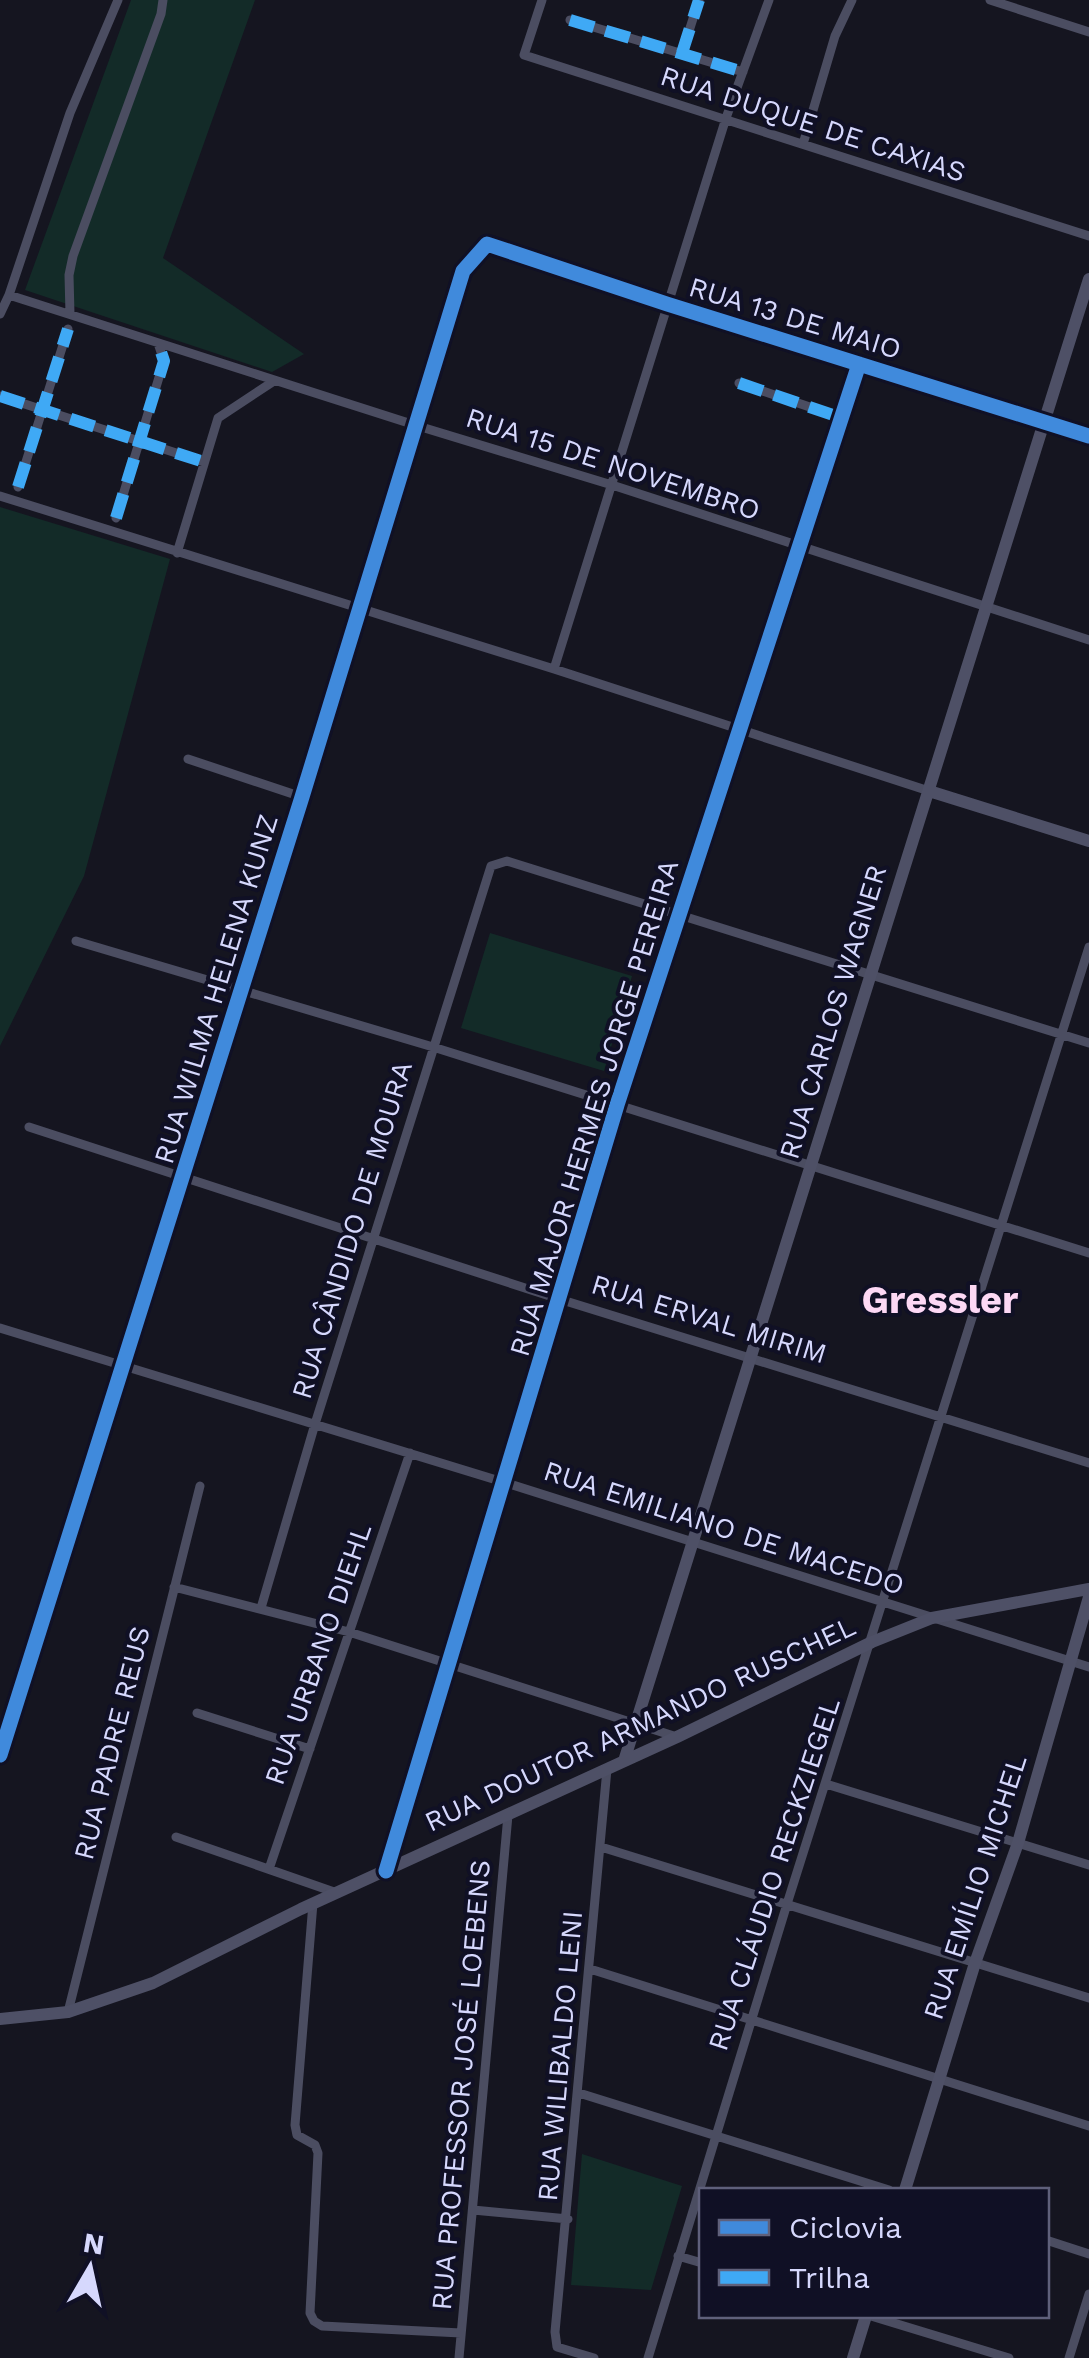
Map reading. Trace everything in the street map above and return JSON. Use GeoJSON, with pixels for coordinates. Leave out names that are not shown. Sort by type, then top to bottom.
{"type":"FeatureCollection","features":[{"type":"Feature","properties":{"kind":"main road","name":"RUA CARLOS WAGNER"},"geometry":{"type":"LineString","coordinates":[[624,1761],[1089,279]]}},
{"type":"Feature","properties":{"kind":"main road"},"geometry":{"type":"LineString","coordinates":[[929,791],[1089,841]]}},
{"type":"Feature","properties":{"kind":"main road","name":"RUA DOUTOR ARMANDO RUSCHEL"},"geometry":{"type":"LineString","coordinates":[[0,2019],[68,2012],[154,1983],[337,1892],[677,1737],[872,1642],[932,1618],[1089,1588]]}},
{"type":"Feature","properties":{"kind":"main road","name":"RUA EMÍLIO MICHEL"},"geometry":{"type":"LineString","coordinates":[[906,2188],[975,1963],[1018,1843],[1089,1598]]}},
{"type":"Feature","properties":{"kind":"main road"},"geometry":{"type":"LineString","coordinates":[[853,2358],[867,2318]]}},
{"type":"Feature","properties":{"kind":"street"},"geometry":{"type":"LineString","coordinates":[[0,314],[70,113],[118,0]]}},
{"type":"Feature","properties":{"kind":"street"},"geometry":{"type":"LineString","coordinates":[[70,314],[69,274],[73,256],[163,0]]}},
{"type":"Feature","properties":{"kind":"street","name":"RUA DUQUE DE CAXIAS"},"geometry":{"type":"LineString","coordinates":[[542,0],[524,55],[1089,236]]}},
{"type":"Feature","properties":{"kind":"street"},"geometry":{"type":"LineString","coordinates":[[682,52],[699,0]]}},
{"type":"Feature","properties":{"kind":"street"},"geometry":{"type":"LineString","coordinates":[[554,669],[726,118],[769,0]]}},
{"type":"Feature","properties":{"kind":"street"},"geometry":{"type":"LineString","coordinates":[[803,144],[836,36],[852,0]]}},
{"type":"Feature","properties":{"kind":"street"},"geometry":{"type":"LineString","coordinates":[[990,0],[1089,32]]}},
{"type":"Feature","properties":{"kind":"street"},"geometry":{"type":"LineString","coordinates":[[570,20],[742,72]]}},
{"type":"Feature","properties":{"kind":"street","name":"RUA 13 DE MAIO"},"geometry":{"type":"LineString","coordinates":[[488,244],[1089,436]]}},
{"type":"Feature","properties":{"kind":"street","name":"RUA WILMA HELENA KUNZ"},"geometry":{"type":"LineString","coordinates":[[0,1755],[184,1178],[464,271],[488,244]]}},
{"type":"Feature","properties":{"kind":"street","name":"RUA 15 DE NOVEMBRO"},"geometry":{"type":"LineString","coordinates":[[9,295],[1089,640]]}},
{"type":"Feature","properties":{"kind":"street"},"geometry":{"type":"LineString","coordinates":[[18,487],[68,329]]}},
{"type":"Feature","properties":{"kind":"street"},"geometry":{"type":"LineString","coordinates":[[116,518],[164,361],[158,343]]}},
{"type":"Feature","properties":{"kind":"street","name":"RUA MAJOR HERMES JORGE PEREIRA"},"geometry":{"type":"LineString","coordinates":[[386,1870],[617,1106],[859,364]]}},
{"type":"Feature","properties":{"kind":"street"},"geometry":{"type":"LineString","coordinates":[[177,554],[218,418],[274,381]]}},
{"type":"Feature","properties":{"kind":"street"},"geometry":{"type":"LineString","coordinates":[[738,383],[842,418]]}},
{"type":"Feature","properties":{"kind":"street"},"geometry":{"type":"LineString","coordinates":[[0,396],[204,462]]}},
{"type":"Feature","properties":{"kind":"street"},"geometry":{"type":"LineString","coordinates":[[0,496],[929,791]]}},
{"type":"Feature","properties":{"kind":"street"},"geometry":{"type":"LineString","coordinates":[[188,759],[302,797]]}},
{"type":"Feature","properties":{"kind":"street","name":"RUA CÂNDIDO DE MOURA"},"geometry":{"type":"LineString","coordinates":[[261,1608],[491,866],[507,861],[680,915]]}},
{"type":"Feature","properties":{"kind":"street"},"geometry":{"type":"LineString","coordinates":[[680,915],[1089,1044]]}},
{"type":"Feature","properties":{"kind":"street"},"geometry":{"type":"LineString","coordinates":[[76,941],[433,1047],[1089,1254]]}},
{"type":"Feature","properties":{"kind":"street","name":"RUA CLÁUDIO RECKZIEGEL"},"geometry":{"type":"LineString","coordinates":[[648,2358],[786,1904],[1089,947]]}},
{"type":"Feature","properties":{"kind":"street","name":"RUA ERVAL MIRIM"},"geometry":{"type":"LineString","coordinates":[[29,1127],[559,1299],[1089,1463]]}},
{"type":"Feature","properties":{"kind":"street","name":"RUA EMILIANO DE MACEDO"},"geometry":{"type":"LineString","coordinates":[[0,1328],[1089,1667]]}},
{"type":"Feature","properties":{"kind":"street","name":"RUA URBANO DIEHL"},"geometry":{"type":"LineString","coordinates":[[270,1869],[410,1453]]}},
{"type":"Feature","properties":{"kind":"street","name":"RUA PADRE REUS"},"geometry":{"type":"LineString","coordinates":[[68,2012],[200,1486]]}},
{"type":"Feature","properties":{"kind":"street"},"geometry":{"type":"LineString","coordinates":[[174,1587],[349,1632],[677,1737]]}},
{"type":"Feature","properties":{"kind":"street"},"geometry":{"type":"LineString","coordinates":[[197,1713],[310,1749]]}},
{"type":"Feature","properties":{"kind":"street","name":"RUA WILIBALDO LENI"},"geometry":{"type":"LineString","coordinates":[[594,2358],[557,2346],[555,2332],[607,1769]]}},
{"type":"Feature","properties":{"kind":"street"},"geometry":{"type":"LineString","coordinates":[[826,1784],[1089,1866]]}},
{"type":"Feature","properties":{"kind":"street","name":"RUA PROFESSOR JOSÉ LOEBENS"},"geometry":{"type":"LineString","coordinates":[[459,2358],[508,1815]]}},
{"type":"Feature","properties":{"kind":"street"},"geometry":{"type":"LineString","coordinates":[[176,1837],[337,1892]]}},
{"type":"Feature","properties":{"kind":"street"},"geometry":{"type":"LineString","coordinates":[[601,1847],[1089,1998]]}},
{"type":"Feature","properties":{"kind":"street"},"geometry":{"type":"LineString","coordinates":[[313,1904],[295,2125],[298,2136],[318,2152],[310,2303],[314,2321],[322,2326],[462,2333]]}},
{"type":"Feature","properties":{"kind":"street"},"geometry":{"type":"LineString","coordinates":[[590,1969],[1089,2126]]}},
{"type":"Feature","properties":{"kind":"street"},"geometry":{"type":"LineString","coordinates":[[579,2093],[883,2188]]}},
{"type":"Feature","properties":{"kind":"street"},"geometry":{"type":"LineString","coordinates":[[473,2210],[568,2218]]}},
{"type":"Feature","properties":{"kind":"street"},"geometry":{"type":"LineString","coordinates":[[1049,2241],[1089,2254]]}},
{"type":"Feature","properties":{"kind":"street"},"geometry":{"type":"LineString","coordinates":[[678,2256],[699,2262]]}},
{"type":"Feature","properties":{"kind":"street"},"geometry":{"type":"LineString","coordinates":[[1069,2358],[1089,2294]]}},
{"type":"Feature","properties":{"kind":"street"},"geometry":{"type":"LineString","coordinates":[[875,2318],[1009,2358]]}},
{"type":"Feature","properties":{"kind":"green space"},"geometry":{"type":"Polygon","coordinates":[[[131,0],[255,0],[163,258],[304,354],[272,372],[25,290],[131,0]]]}},
{"type":"Feature","properties":{"kind":"green space"},"geometry":{"type":"Polygon","coordinates":[[[0,507],[170,559],[84,876],[0,1046],[0,507]]]}},
{"type":"Feature","properties":{"kind":"green space"},"geometry":{"type":"Polygon","coordinates":[[[490,933],[632,976],[604,1071],[461,1028],[490,933]]]}},
{"type":"Feature","properties":{"kind":"green space"},"geometry":{"type":"Polygon","coordinates":[[[582,2154],[682,2186],[651,2290],[571,2285],[582,2154]]]}},
{"type":"Feature","properties":{"kind":"marked path"},"geometry":{"type":"LineString","coordinates":[[682,53],[699,0]]}},
{"type":"Feature","properties":{"kind":"marked path"},"geometry":{"type":"LineString","coordinates":[[570,20],[743,72]]}},
{"type":"Feature","properties":{"kind":"marked path"},"geometry":{"type":"LineString","coordinates":[[18,487],[68,329]]}},
{"type":"Feature","properties":{"kind":"marked path"},"geometry":{"type":"LineString","coordinates":[[116,518],[164,361],[158,343]]}},
{"type":"Feature","properties":{"kind":"marked path"},"geometry":{"type":"LineString","coordinates":[[739,383],[842,418]]}},
{"type":"Feature","properties":{"kind":"marked path"},"geometry":{"type":"LineString","coordinates":[[0,396],[204,462]]}},
{"type":"Feature","properties":{"kind":"cycle path"},"geometry":{"type":"LineString","coordinates":[[0,1755],[463,271],[487,244],[1089,436]]}},
{"type":"Feature","properties":{"kind":"cycle path"},"geometry":{"type":"LineString","coordinates":[[386,1871],[617,1105],[859,364]]}},
{"type":"Feature","properties":{"kind":"district","name":"Gressler"},"geometry":{"type":"Point","coordinates":[940,1300]}}]}
